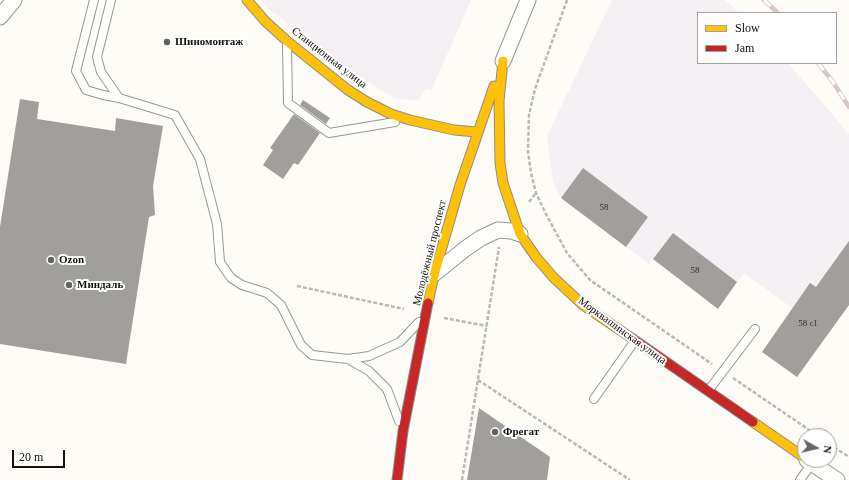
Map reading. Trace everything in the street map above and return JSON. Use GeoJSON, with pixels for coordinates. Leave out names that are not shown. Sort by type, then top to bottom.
{"type":"FeatureCollection","features":[{"type":"Feature","properties":{"kind":"street"},"geometry":{"type":"LineString","coordinates":[[0,17],[14,0]]}},
{"type":"Feature","properties":{"kind":"street","name":"Станционная улица"},"geometry":{"type":"LineString","coordinates":[[248,0],[265,21],[287,41],[348,90],[391,114],[454,130],[477,132]]}},
{"type":"Feature","properties":{"kind":"street"},"geometry":{"type":"LineString","coordinates":[[503,61],[528,0]]}},
{"type":"Feature","properties":{"kind":"street","name":"Молодёжный проспект"},"geometry":{"type":"LineString","coordinates":[[397,480],[403,431],[434,274],[477,132],[503,61]]}},
{"type":"Feature","properties":{"kind":"street","name":"Морквашинская улица"},"geometry":{"type":"LineString","coordinates":[[503,61],[499,101],[500,163],[503,183],[520,234],[536,257],[558,282],[584,305],[634,342],[797,453]]}},
{"type":"Feature","properties":{"kind":"street"},"geometry":{"type":"LineString","coordinates":[[434,274],[464,248],[498,230],[511,231],[520,234]]}},
{"type":"Feature","properties":{"kind":"street","name":"Морквашинская улица"},"geometry":{"type":"LineString","coordinates":[[820,468],[837,480]]}},
{"type":"Feature","properties":{"kind":"lane"},"geometry":{"type":"LineString","coordinates":[[94,0],[76,71],[86,90],[119,98],[174,116],[200,159],[217,224],[220,262],[231,278],[242,285],[267,293],[281,305],[301,345],[312,355],[348,359],[369,356],[400,342],[426,314]]}},
{"type":"Feature","properties":{"kind":"lane"},"geometry":{"type":"LineString","coordinates":[[112,0],[97,57],[101,72],[119,98]]}},
{"type":"Feature","properties":{"kind":"lane"},"geometry":{"type":"LineString","coordinates":[[287,41],[288,102],[329,133],[386,122],[410,120]]}},
{"type":"Feature","properties":{"kind":"lane"},"geometry":{"type":"LineString","coordinates":[[708,392],[755,329]]}},
{"type":"Feature","properties":{"kind":"lane"},"geometry":{"type":"LineString","coordinates":[[594,398],[634,342]]}},
{"type":"Feature","properties":{"kind":"lane"},"geometry":{"type":"LineString","coordinates":[[348,359],[369,371],[387,389],[403,431]]}},
{"type":"Feature","properties":{"kind":"lane"},"geometry":{"type":"LineString","coordinates":[[800,480],[805,468]]}},
{"type":"Feature","properties":{"kind":"path"},"geometry":{"type":"LineString","coordinates":[[567,0],[535,89],[529,116],[528,152],[536,192],[567,253],[590,280],[806,428]]}},
{"type":"Feature","properties":{"kind":"path"},"geometry":{"type":"LineString","coordinates":[[462,480],[499,246]]}},
{"type":"Feature","properties":{"kind":"path"},"geometry":{"type":"LineString","coordinates":[[297,286],[404,310]]}},
{"type":"Feature","properties":{"kind":"path"},"geometry":{"type":"LineString","coordinates":[[443,317],[487,326]]}},
{"type":"Feature","properties":{"kind":"path"},"geometry":{"type":"LineString","coordinates":[[478,380],[630,480]]}},
{"type":"Feature","properties":{"kind":"path"},"geometry":{"type":"LineString","coordinates":[[837,449],[849,457]]}},
{"type":"Feature","properties":{"kind":"shaded area"},"geometry":{"type":"Polygon","coordinates":[[[261,0],[471,0],[431,91],[426,88],[418,100],[395,99],[332,58],[265,6],[261,0]]]}},
{"type":"Feature","properties":{"kind":"shaded area"},"geometry":{"type":"Polygon","coordinates":[[[612,0],[725,0],[738,12],[697,12],[697,64],[789,64],[849,134],[849,305],[797,377],[762,352],[792,308],[744,273],[737,282],[673,234],[649,264],[561,198],[553,182],[547,136],[612,0]]]}},
{"type":"Feature","properties":{"kind":"building","name":"Миндаль"},"geometry":{"type":"Polygon","coordinates":[[[20,99],[39,102],[37,119],[115,131],[116,118],[163,126],[153,186],[155,215],[149,217],[126,364],[0,344],[0,227],[20,99]]]}},
{"type":"Feature","properties":{"kind":"building"},"geometry":{"type":"Polygon","coordinates":[[[303,100],[330,118],[326,124],[300,105],[303,100]]]}},
{"type":"Feature","properties":{"kind":"building"},"geometry":{"type":"Polygon","coordinates":[[[294,114],[320,133],[298,165],[294,163],[283,179],[263,165],[273,150],[270,148],[294,114]]]}},
{"type":"Feature","properties":{"kind":"building"},"geometry":{"type":"Polygon","coordinates":[[[583,168],[648,217],[626,247],[561,198],[583,168]]]}},
{"type":"Feature","properties":{"kind":"building"},"geometry":{"type":"Polygon","coordinates":[[[673,233],[737,282],[718,309],[653,259],[673,233]]]}},
{"type":"Feature","properties":{"kind":"building"},"geometry":{"type":"Polygon","coordinates":[[[849,241],[849,305],[797,377],[762,352],[810,283],[816,287],[849,241]]]}},
{"type":"Feature","properties":{"kind":"building","name":"Фрегат"},"geometry":{"type":"Polygon","coordinates":[[[479,408],[550,457],[547,480],[467,480],[479,408]]]}},
{"type":"Feature","properties":{"kind":"railway"},"geometry":{"type":"LineString","coordinates":[[764,0],[777,12]]}},
{"type":"Feature","properties":{"kind":"railway"},"geometry":{"type":"LineString","coordinates":[[819,64],[833,82],[849,107]]}},
{"type":"Feature","properties":{"kind":"traffic: slow"},"geometry":{"type":"LineString","coordinates":[[247,0],[265,21],[287,41],[348,90],[367,102],[391,114],[410,120],[454,130],[477,132]]}},
{"type":"Feature","properties":{"kind":"traffic: slow"},"geometry":{"type":"LineString","coordinates":[[503,61],[499,101],[500,163],[503,183],[520,234],[536,257],[553,277],[583,305],[633,339]]}},
{"type":"Feature","properties":{"kind":"traffic: slow"},"geometry":{"type":"LineString","coordinates":[[428,303],[434,275],[460,185],[494,86]]}},
{"type":"Feature","properties":{"kind":"traffic: slow"},"geometry":{"type":"LineString","coordinates":[[753,422],[797,452]]}},
{"type":"Feature","properties":{"kind":"traffic: jam"},"geometry":{"type":"LineString","coordinates":[[397,480],[403,431],[428,303]]}},
{"type":"Feature","properties":{"kind":"traffic: jam"},"geometry":{"type":"LineString","coordinates":[[633,339],[753,422]]}},
{"type":"Feature","properties":{"kind":"place","name":"Шиномонтаж"},"geometry":{"type":"Point","coordinates":[167,42]}},
{"type":"Feature","properties":{"kind":"place","name":"Ozon"},"geometry":{"type":"Point","coordinates":[51,260]}},
{"type":"Feature","properties":{"kind":"place","name":"Миндаль"},"geometry":{"type":"Point","coordinates":[69,285]}},
{"type":"Feature","properties":{"kind":"place","name":"Фрегат"},"geometry":{"type":"Point","coordinates":[495,432]}}]}
